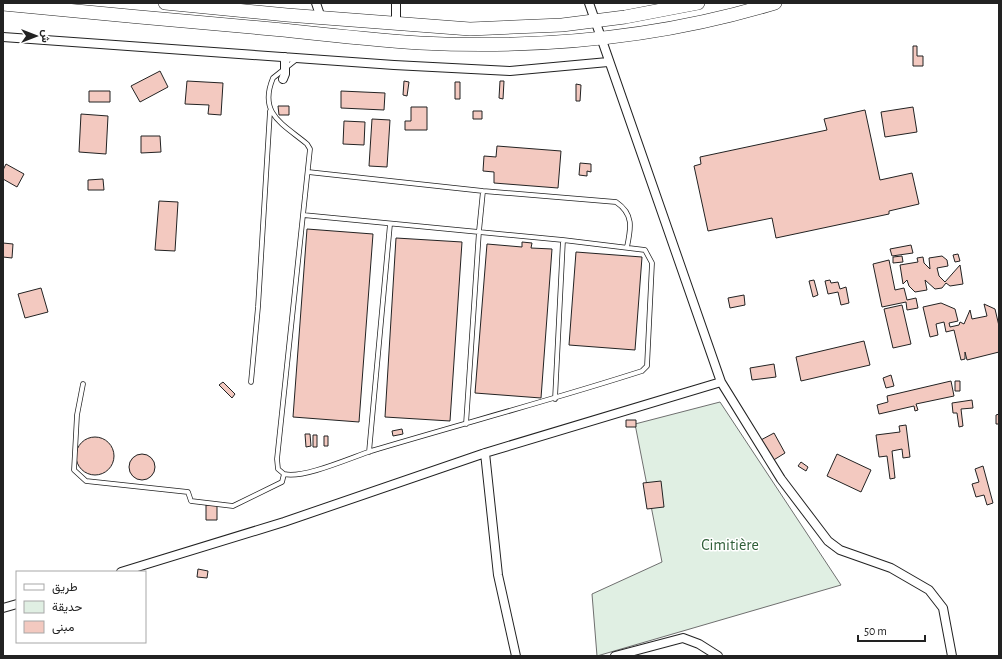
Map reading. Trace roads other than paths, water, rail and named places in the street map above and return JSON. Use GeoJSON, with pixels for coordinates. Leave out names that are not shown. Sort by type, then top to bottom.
{"type":"FeatureCollection","features":[{"type":"Feature","properties":{"kind":"highway"},"geometry":{"type":"LineString","coordinates":[[165,3],[321,18],[470,29],[562,25],[595,21],[698,3]]}},
{"type":"Feature","properties":{"kind":"highway"},"geometry":{"type":"LineString","coordinates":[[3,4],[419,43],[490,45],[560,43],[659,31],[748,11],[775,3]]}},
{"type":"Feature","properties":{"kind":"street"},"geometry":{"type":"LineString","coordinates":[[316,3],[321,18]]}},
{"type":"Feature","properties":{"kind":"street"},"geometry":{"type":"LineString","coordinates":[[396,3],[396,23]]}},
{"type":"Feature","properties":{"kind":"street"},"geometry":{"type":"LineString","coordinates":[[588,3],[602,38],[608,62],[721,382],[782,479],[828,541],[840,550],[891,568],[929,590],[943,608],[952,656]]}},
{"type":"Feature","properties":{"kind":"street"},"geometry":{"type":"LineString","coordinates":[[3,37],[298,58],[510,70],[608,62]]}},
{"type":"Feature","properties":{"kind":"street"},"geometry":{"type":"LineString","coordinates":[[283,79],[285,57]]}},
{"type":"Feature","properties":{"kind":"street"},"geometry":{"type":"LineString","coordinates":[[124,571],[284,522],[485,453],[721,382]]}},
{"type":"Feature","properties":{"kind":"street"},"geometry":{"type":"LineString","coordinates":[[485,453],[498,575],[516,656]]}},
{"type":"Feature","properties":{"kind":"street"},"geometry":{"type":"LineString","coordinates":[[3,608],[16,604]]}},
{"type":"Feature","properties":{"kind":"street"},"geometry":{"type":"LineString","coordinates":[[615,656],[683,638],[699,644],[718,656]]}},
{"type":"Feature","properties":{"kind":"lane"},"geometry":{"type":"LineString","coordinates":[[251,382],[258,307],[271,83],[273,78],[298,58]]}},
{"type":"Feature","properties":{"kind":"lane"},"geometry":{"type":"LineString","coordinates":[[270,111],[310,148],[277,459],[278,469],[284,474],[298,475],[369,452],[555,399],[642,371],[647,366],[652,263],[645,250],[479,231],[303,215]]}},
{"type":"Feature","properties":{"kind":"lane"},"geometry":{"type":"LineString","coordinates":[[308,172],[483,191],[616,202],[624,207],[629,216],[631,228],[627,247]]}},
{"type":"Feature","properties":{"kind":"lane"},"geometry":{"type":"LineString","coordinates":[[466,424],[483,191]]}},
{"type":"Feature","properties":{"kind":"lane"},"geometry":{"type":"LineString","coordinates":[[369,452],[390,224]]}},
{"type":"Feature","properties":{"kind":"lane"},"geometry":{"type":"LineString","coordinates":[[555,399],[563,240]]}},
{"type":"Feature","properties":{"kind":"lane"},"geometry":{"type":"LineString","coordinates":[[83,384],[77,414],[74,470],[86,481],[188,492],[191,501],[233,506],[282,482],[284,474]]}},
{"type":"Feature","properties":{"kind":"park label","name":"Cimitière"},"geometry":{"type":"Point","coordinates":[730,544]}}]}
